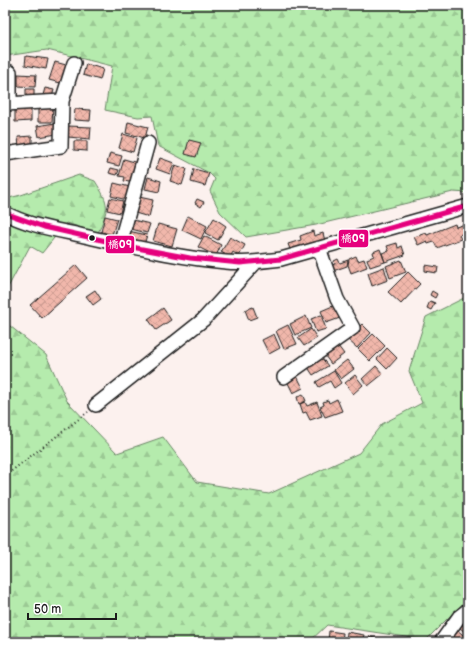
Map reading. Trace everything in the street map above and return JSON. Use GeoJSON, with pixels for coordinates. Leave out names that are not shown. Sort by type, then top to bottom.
{"type":"FeatureCollection","features":[{"type":"Feature","properties":{"kind":"street"},"geometry":{"type":"LineString","coordinates":[[5,154],[61,146],[62,101],[74,63]]}},
{"type":"Feature","properties":{"kind":"street"},"geometry":{"type":"LineString","coordinates":[[10,72],[8,104],[62,101]]}},
{"type":"Feature","properties":{"kind":"street"},"geometry":{"type":"LineString","coordinates":[[120,244],[148,143]]}},
{"type":"Feature","properties":{"kind":"street"},"geometry":{"type":"LineString","coordinates":[[5,213],[16,220],[120,244],[226,262],[256,262],[281,259],[468,206]]}},
{"type":"Feature","properties":{"kind":"street"},"geometry":{"type":"LineString","coordinates":[[284,377],[353,328],[337,299],[319,248]]}},
{"type":"Feature","properties":{"kind":"street"},"geometry":{"type":"LineString","coordinates":[[96,405],[203,320],[256,262]]}},
{"type":"Feature","properties":{"kind":"street"},"geometry":{"type":"LineString","coordinates":[[441,642],[459,617],[468,610]]}},
{"type":"Feature","properties":{"kind":"path"},"geometry":{"type":"LineString","coordinates":[[5,476],[96,405]]}},
{"type":"Feature","properties":{"kind":"green space"},"geometry":{"type":"Polygon","coordinates":[[[5,5],[468,5],[468,193],[453,192],[316,225],[246,237],[220,212],[210,191],[215,179],[209,173],[158,146],[152,116],[138,117],[105,110],[112,66],[47,50],[5,56],[5,5]]]}},
{"type":"Feature","properties":{"kind":"green space"},"geometry":{"type":"Polygon","coordinates":[[[79,175],[95,181],[105,201],[106,211],[98,233],[66,223],[42,253],[30,246],[5,293],[5,199],[79,175]]]}},
{"type":"Feature","properties":{"kind":"green space"},"geometry":{"type":"Polygon","coordinates":[[[468,296],[468,598],[426,640],[327,625],[309,642],[5,642],[5,322],[46,355],[67,401],[117,453],[163,437],[197,482],[269,494],[359,453],[382,424],[422,403],[409,371],[426,317],[468,296]]]}},
{"type":"Feature","properties":{"kind":"building"},"geometry":{"type":"Polygon","coordinates":[[[26,56],[48,59],[46,69],[25,65],[26,56]]]}},
{"type":"Feature","properties":{"kind":"building"},"geometry":{"type":"Polygon","coordinates":[[[55,62],[70,66],[64,84],[49,80],[55,62]]]}},
{"type":"Feature","properties":{"kind":"building"},"geometry":{"type":"Polygon","coordinates":[[[86,64],[103,69],[100,80],[83,75],[86,64]]]}},
{"type":"Feature","properties":{"kind":"building"},"geometry":{"type":"Polygon","coordinates":[[[18,74],[36,75],[35,87],[18,86],[18,74]]]}},
{"type":"Feature","properties":{"kind":"building"},"geometry":{"type":"Polygon","coordinates":[[[45,88],[54,90],[52,97],[43,95],[45,88]]]}},
{"type":"Feature","properties":{"kind":"building"},"geometry":{"type":"Polygon","coordinates":[[[26,89],[34,89],[34,97],[26,96],[26,89]]]}},
{"type":"Feature","properties":{"kind":"building"},"geometry":{"type":"Polygon","coordinates":[[[15,107],[31,107],[31,121],[15,122],[15,107]]]}},
{"type":"Feature","properties":{"kind":"building"},"geometry":{"type":"Polygon","coordinates":[[[38,107],[53,107],[52,122],[38,122],[38,107]]]}},
{"type":"Feature","properties":{"kind":"building"},"geometry":{"type":"Polygon","coordinates":[[[75,109],[91,110],[90,121],[74,120],[75,109]]]}},
{"type":"Feature","properties":{"kind":"building"},"geometry":{"type":"Polygon","coordinates":[[[5,110],[7,110],[8,123],[5,123],[5,110]]]}},
{"type":"Feature","properties":{"kind":"building"},"geometry":{"type":"Polygon","coordinates":[[[128,122],[148,127],[145,138],[126,133],[128,122]]]}},
{"type":"Feature","properties":{"kind":"building"},"geometry":{"type":"Polygon","coordinates":[[[55,123],[57,134],[39,137],[37,126],[55,123]]]}},
{"type":"Feature","properties":{"kind":"building"},"geometry":{"type":"Polygon","coordinates":[[[68,126],[91,127],[90,139],[68,137],[68,126]]]}},
{"type":"Feature","properties":{"kind":"building"},"geometry":{"type":"Polygon","coordinates":[[[5,130],[9,130],[9,142],[5,142],[5,130]]]}},
{"type":"Feature","properties":{"kind":"building"},"geometry":{"type":"Polygon","coordinates":[[[123,134],[137,138],[133,152],[119,148],[123,134]]]}},
{"type":"Feature","properties":{"kind":"building"},"geometry":{"type":"Polygon","coordinates":[[[32,136],[32,146],[19,147],[18,137],[32,136]]]}},
{"type":"Feature","properties":{"kind":"building"},"geometry":{"type":"Polygon","coordinates":[[[189,140],[201,143],[196,157],[185,154],[189,140]]]}},
{"type":"Feature","properties":{"kind":"building"},"geometry":{"type":"Polygon","coordinates":[[[74,141],[87,141],[87,151],[74,150],[74,141]]]}},
{"type":"Feature","properties":{"kind":"building"},"geometry":{"type":"Polygon","coordinates":[[[110,153],[122,156],[119,166],[107,163],[110,153]]]}},
{"type":"Feature","properties":{"kind":"building"},"geometry":{"type":"Polygon","coordinates":[[[160,158],[174,163],[170,174],[156,169],[160,158]]]}},
{"type":"Feature","properties":{"kind":"building"},"geometry":{"type":"Polygon","coordinates":[[[124,159],[138,163],[134,183],[124,181],[125,177],[119,176],[124,159]]]}},
{"type":"Feature","properties":{"kind":"building"},"geometry":{"type":"Polygon","coordinates":[[[175,165],[187,169],[182,185],[170,181],[175,165]]]}},
{"type":"Feature","properties":{"kind":"building"},"geometry":{"type":"Polygon","coordinates":[[[111,168],[119,170],[117,175],[109,173],[111,168]]]}},
{"type":"Feature","properties":{"kind":"building"},"geometry":{"type":"Polygon","coordinates":[[[194,169],[209,173],[205,186],[191,182],[194,169]]]}},
{"type":"Feature","properties":{"kind":"building"},"geometry":{"type":"Polygon","coordinates":[[[148,177],[161,181],[159,192],[145,189],[148,177]]]}},
{"type":"Feature","properties":{"kind":"building"},"geometry":{"type":"Polygon","coordinates":[[[114,183],[130,187],[127,200],[111,196],[114,183]]]}},
{"type":"Feature","properties":{"kind":"building"},"geometry":{"type":"Polygon","coordinates":[[[139,197],[153,200],[149,217],[135,213],[139,197]]]}},
{"type":"Feature","properties":{"kind":"building"},"geometry":{"type":"Polygon","coordinates":[[[110,198],[123,201],[120,213],[107,210],[110,198]]]}},
{"type":"Feature","properties":{"kind":"building"},"geometry":{"type":"Polygon","coordinates":[[[197,199],[204,202],[201,207],[195,203],[197,199]]]}},
{"type":"Feature","properties":{"kind":"building"},"geometry":{"type":"Polygon","coordinates":[[[105,216],[117,219],[112,235],[101,232],[105,216]]]}},
{"type":"Feature","properties":{"kind":"building"},"geometry":{"type":"Polygon","coordinates":[[[188,216],[207,226],[201,239],[182,230],[188,216]]]}},
{"type":"Feature","properties":{"kind":"building"},"geometry":{"type":"Polygon","coordinates":[[[214,218],[226,226],[218,240],[205,233],[214,218]]]}},
{"type":"Feature","properties":{"kind":"building"},"geometry":{"type":"Polygon","coordinates":[[[133,220],[150,224],[147,233],[131,229],[133,220]]]}},
{"type":"Feature","properties":{"kind":"building"},"geometry":{"type":"Polygon","coordinates":[[[468,223],[468,231],[459,235],[461,239],[437,248],[434,242],[428,244],[427,241],[418,245],[414,237],[426,233],[427,235],[455,224],[456,227],[468,223]]]}},
{"type":"Feature","properties":{"kind":"building"},"geometry":{"type":"Polygon","coordinates":[[[158,224],[177,229],[172,246],[153,241],[158,224]]]}},
{"type":"Feature","properties":{"kind":"building"},"geometry":{"type":"Polygon","coordinates":[[[128,231],[147,235],[144,245],[126,241],[128,231]]]}},
{"type":"Feature","properties":{"kind":"building"},"geometry":{"type":"Polygon","coordinates":[[[313,231],[314,236],[323,233],[325,241],[291,252],[288,244],[301,240],[300,236],[313,231]]]}},
{"type":"Feature","properties":{"kind":"building"},"geometry":{"type":"Polygon","coordinates":[[[204,236],[221,245],[216,256],[198,247],[204,236]]]}},
{"type":"Feature","properties":{"kind":"building"},"geometry":{"type":"Polygon","coordinates":[[[230,237],[245,245],[239,256],[233,252],[230,257],[221,252],[230,237]]]}},
{"type":"Feature","properties":{"kind":"building"},"geometry":{"type":"Polygon","coordinates":[[[397,243],[398,248],[402,246],[405,255],[385,262],[382,253],[389,251],[387,246],[397,243]]]}},
{"type":"Feature","properties":{"kind":"building"},"geometry":{"type":"Polygon","coordinates":[[[380,249],[385,262],[370,267],[367,259],[374,256],[373,252],[380,249]]]}},
{"type":"Feature","properties":{"kind":"building"},"geometry":{"type":"Polygon","coordinates":[[[356,256],[358,261],[364,259],[367,267],[351,273],[348,265],[349,259],[356,256]]]}},
{"type":"Feature","properties":{"kind":"building"},"geometry":{"type":"Polygon","coordinates":[[[338,259],[340,263],[348,260],[347,266],[330,272],[331,265],[335,264],[334,261],[338,259]]]}},
{"type":"Feature","properties":{"kind":"building"},"geometry":{"type":"Polygon","coordinates":[[[401,260],[406,272],[390,278],[386,266],[401,260]]]}},
{"type":"Feature","properties":{"kind":"building"},"geometry":{"type":"Polygon","coordinates":[[[76,265],[87,278],[42,318],[30,305],[76,265]]]}},
{"type":"Feature","properties":{"kind":"building"},"geometry":{"type":"Polygon","coordinates":[[[425,265],[438,267],[437,273],[425,271],[425,265]]]}},
{"type":"Feature","properties":{"kind":"building"},"geometry":{"type":"Polygon","coordinates":[[[384,267],[388,280],[372,286],[368,273],[384,267]]]}},
{"type":"Feature","properties":{"kind":"building"},"geometry":{"type":"Polygon","coordinates":[[[408,272],[420,284],[401,304],[388,292],[408,272]]]}},
{"type":"Feature","properties":{"kind":"building"},"geometry":{"type":"Polygon","coordinates":[[[95,290],[101,299],[93,305],[86,296],[95,290]]]}},
{"type":"Feature","properties":{"kind":"building"},"geometry":{"type":"Polygon","coordinates":[[[432,291],[437,294],[435,298],[430,295],[432,291]]]}},
{"type":"Feature","properties":{"kind":"building"},"geometry":{"type":"Polygon","coordinates":[[[430,301],[435,303],[431,310],[427,308],[430,301]]]}},
{"type":"Feature","properties":{"kind":"building"},"geometry":{"type":"Polygon","coordinates":[[[335,305],[340,318],[326,323],[321,311],[335,305]]]}},
{"type":"Feature","properties":{"kind":"building"},"geometry":{"type":"Polygon","coordinates":[[[253,307],[257,317],[249,320],[245,310],[253,307]]]}},
{"type":"Feature","properties":{"kind":"building"},"geometry":{"type":"Polygon","coordinates":[[[163,308],[171,320],[156,330],[148,319],[163,308]]]}},
{"type":"Feature","properties":{"kind":"building"},"geometry":{"type":"Polygon","coordinates":[[[321,315],[326,329],[316,332],[311,319],[321,315]]]}},
{"type":"Feature","properties":{"kind":"building"},"geometry":{"type":"Polygon","coordinates":[[[306,316],[311,328],[295,335],[290,324],[306,316]]]}},
{"type":"Feature","properties":{"kind":"building"},"geometry":{"type":"Polygon","coordinates":[[[362,324],[371,333],[357,348],[347,339],[362,324]]]}},
{"type":"Feature","properties":{"kind":"building"},"geometry":{"type":"Polygon","coordinates":[[[288,325],[297,344],[284,349],[276,331],[288,325]]]}},
{"type":"Feature","properties":{"kind":"building"},"geometry":{"type":"Polygon","coordinates":[[[311,329],[317,338],[304,346],[298,338],[311,329]]]}},
{"type":"Feature","properties":{"kind":"building"},"geometry":{"type":"Polygon","coordinates":[[[274,334],[280,348],[269,354],[262,340],[274,334]]]}},
{"type":"Feature","properties":{"kind":"building"},"geometry":{"type":"Polygon","coordinates":[[[373,334],[385,346],[370,361],[358,349],[373,334]]]}},
{"type":"Feature","properties":{"kind":"building"},"geometry":{"type":"Polygon","coordinates":[[[338,346],[344,354],[331,364],[325,356],[338,346]]]}},
{"type":"Feature","properties":{"kind":"building"},"geometry":{"type":"Polygon","coordinates":[[[387,348],[397,358],[387,369],[377,359],[387,348]]]}},
{"type":"Feature","properties":{"kind":"building"},"geometry":{"type":"Polygon","coordinates":[[[321,357],[328,366],[313,375],[307,366],[321,357]]]}},
{"type":"Feature","properties":{"kind":"building"},"geometry":{"type":"Polygon","coordinates":[[[347,360],[354,369],[341,379],[334,370],[347,360]]]}},
{"type":"Feature","properties":{"kind":"building"},"geometry":{"type":"Polygon","coordinates":[[[376,366],[383,374],[368,386],[362,379],[376,366]]]}},
{"type":"Feature","properties":{"kind":"building"},"geometry":{"type":"Polygon","coordinates":[[[334,371],[341,383],[334,388],[330,381],[319,387],[316,382],[334,371]]]}},
{"type":"Feature","properties":{"kind":"building"},"geometry":{"type":"Polygon","coordinates":[[[296,374],[303,388],[293,393],[286,379],[296,374]]]}},
{"type":"Feature","properties":{"kind":"building"},"geometry":{"type":"Polygon","coordinates":[[[355,375],[363,385],[353,394],[345,383],[355,375]]]}},
{"type":"Feature","properties":{"kind":"building"},"geometry":{"type":"Polygon","coordinates":[[[303,394],[306,401],[299,404],[297,397],[303,394]]]}},
{"type":"Feature","properties":{"kind":"building"},"geometry":{"type":"Polygon","coordinates":[[[337,399],[342,411],[325,417],[320,407],[324,405],[323,402],[328,400],[329,403],[337,399]]]}},
{"type":"Feature","properties":{"kind":"building"},"geometry":{"type":"Polygon","coordinates":[[[305,402],[307,406],[317,402],[322,416],[310,420],[306,412],[303,413],[300,404],[305,402]]]}},
{"type":"Feature","properties":{"kind":"building"},"geometry":{"type":"Polygon","coordinates":[[[468,617],[468,635],[458,626],[468,617]]]}},
{"type":"Feature","properties":{"kind":"building"},"geometry":{"type":"Polygon","coordinates":[[[456,629],[468,639],[467,642],[448,642],[456,629]]]}},
{"type":"Feature","properties":{"kind":"building"},"geometry":{"type":"Polygon","coordinates":[[[329,631],[343,633],[342,642],[328,642],[329,631]]]}},
{"type":"Feature","properties":{"kind":"building"},"geometry":{"type":"Polygon","coordinates":[[[347,632],[364,635],[363,642],[346,642],[347,632]]]}},
{"type":"Feature","properties":{"kind":"building"},"geometry":{"type":"Polygon","coordinates":[[[370,637],[380,639],[379,642],[368,642],[370,637]]]}},
{"type":"Feature","properties":{"kind":"building"},"geometry":{"type":"Polygon","coordinates":[[[385,638],[398,642],[383,642],[385,638]]]}},
{"type":"Feature","properties":{"kind":"transit line","name":"橋09"},"geometry":{"type":"LineString","coordinates":[[5,213],[44,227],[137,248],[190,258],[240,263],[281,259],[468,206]]}}]}
